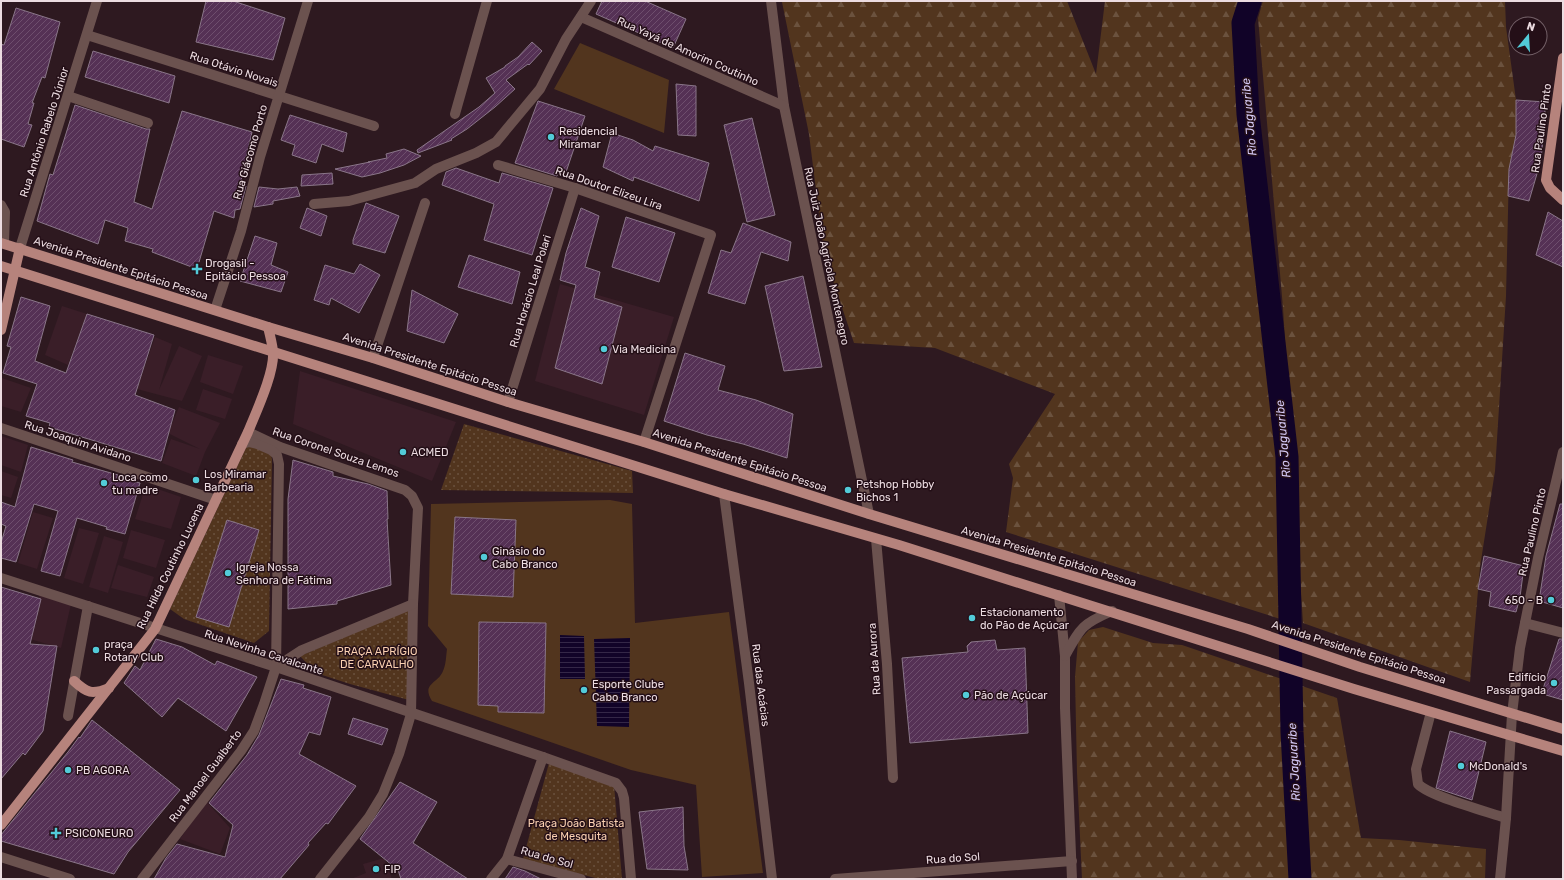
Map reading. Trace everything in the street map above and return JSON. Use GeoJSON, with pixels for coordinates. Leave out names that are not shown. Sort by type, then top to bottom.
{"type":"FeatureCollection","features":[{"type":"Feature","properties":{"kind":"main road","name":"Rua Paulino Pinto"},"geometry":{"type":"LineString","coordinates":[[1561,198],[1550,188],[1547,183],[1546,175],[1563,58]]}},
{"type":"Feature","properties":{"kind":"main road","name":"Avenida Presidente Epitácio Pessoa"},"geometry":{"type":"LineString","coordinates":[[2,243],[268,327],[373,358],[508,402],[644,442],[869,514],[1248,629],[1360,667],[1563,729]]}},
{"type":"Feature","properties":{"kind":"main road","name":"Rua Antônio Rabelo Júnior"},"geometry":{"type":"LineString","coordinates":[[1,330],[20,248]]}},
{"type":"Feature","properties":{"kind":"main road"},"geometry":{"type":"LineString","coordinates":[[1,266],[724,494],[876,538],[1112,611],[1354,689],[1563,751]]}},
{"type":"Feature","properties":{"kind":"main road","name":"Rua Hilda Coutinho Lucena"},"geometry":{"type":"LineString","coordinates":[[1,825],[155,629],[248,432],[272,368],[273,352],[268,327]]}},
{"type":"Feature","properties":{"kind":"main road"},"geometry":{"type":"LineString","coordinates":[[74,681],[91,693],[100,692],[109,688]]}},
{"type":"Feature","properties":{"kind":"street","name":"Rua Antônio Rabelo Júnior"},"geometry":{"type":"LineString","coordinates":[[20,248],[97,1]]}},
{"type":"Feature","properties":{"kind":"street","name":"Rua Giácomo Porto"},"geometry":{"type":"LineString","coordinates":[[215,310],[241,231],[260,157],[308,1]]}},
{"type":"Feature","properties":{"kind":"street"},"geometry":{"type":"LineString","coordinates":[[455,114],[487,1]]}},
{"type":"Feature","properties":{"kind":"street"},"geometry":{"type":"LineString","coordinates":[[314,204],[349,201],[415,183],[436,169],[496,142],[540,89],[566,39],[591,1]]}},
{"type":"Feature","properties":{"kind":"street","name":"Rua Juiz João Agrícola Montenegro"},"geometry":{"type":"LineString","coordinates":[[771,1],[784,106],[814,256],[869,514]]}},
{"type":"Feature","properties":{"kind":"street","name":"Rua Yayá de Amorim Coutinho"},"geometry":{"type":"LineString","coordinates":[[581,17],[784,106]]}},
{"type":"Feature","properties":{"kind":"street","name":"Rua Otávio Novais"},"geometry":{"type":"LineString","coordinates":[[87,35],[374,126]]}},
{"type":"Feature","properties":{"kind":"street"},"geometry":{"type":"LineString","coordinates":[[68,96],[148,123]]}},
{"type":"Feature","properties":{"kind":"street","name":"Rua Doutor Elizeu Lira"},"geometry":{"type":"LineString","coordinates":[[498,165],[575,188],[712,236],[644,442]]}},
{"type":"Feature","properties":{"kind":"street","name":"Rua Horácio Leal Polari"},"geometry":{"type":"LineString","coordinates":[[508,402],[575,188]]}},
{"type":"Feature","properties":{"kind":"street"},"geometry":{"type":"LineString","coordinates":[[373,358],[425,203]]}},
{"type":"Feature","properties":{"kind":"street"},"geometry":{"type":"LineString","coordinates":[[1,205],[5,212],[2,243]]}},
{"type":"Feature","properties":{"kind":"street","name":"Rua Joaquim Avidano"},"geometry":{"type":"LineString","coordinates":[[1,428],[216,500]]}},
{"type":"Feature","properties":{"kind":"street","name":"Rua Coronel Souza Lemos"},"geometry":{"type":"LineString","coordinates":[[248,432],[280,447],[405,490],[412,496],[418,508],[411,714],[399,754],[384,794],[369,817],[320,879]]}},
{"type":"Feature","properties":{"kind":"street"},"geometry":{"type":"LineString","coordinates":[[242,444],[249,442],[271,450],[277,455],[279,464]]}},
{"type":"Feature","properties":{"kind":"street"},"geometry":{"type":"LineString","coordinates":[[279,464],[286,454],[291,451]]}},
{"type":"Feature","properties":{"kind":"street","name":"Rua Paulino Pinto"},"geometry":{"type":"LineString","coordinates":[[1500,879],[1512,736],[1512,714],[1520,648],[1538,558],[1563,452]]}},
{"type":"Feature","properties":{"kind":"street","name":"Rua Manoel Gualberto"},"geometry":{"type":"LineString","coordinates":[[142,879],[254,731],[276,667],[279,464]]}},
{"type":"Feature","properties":{"kind":"street","name":"Rua das Acácias"},"geometry":{"type":"LineString","coordinates":[[724,494],[749,684],[772,879]]}},
{"type":"Feature","properties":{"kind":"street","name":"Rua da Aurora"},"geometry":{"type":"LineString","coordinates":[[876,538],[887,664],[893,778]]}},
{"type":"Feature","properties":{"kind":"street","name":"Rua Nevinha Cavalcante"},"geometry":{"type":"LineString","coordinates":[[1,578],[276,667],[411,714],[610,780],[620,786],[624,798],[631,879]]}},
{"type":"Feature","properties":{"kind":"street"},"geometry":{"type":"LineString","coordinates":[[1060,595],[1065,656],[1065,708],[1072,879]]}},
{"type":"Feature","properties":{"kind":"street"},"geometry":{"type":"LineString","coordinates":[[276,667],[302,650],[414,604]]}},
{"type":"Feature","properties":{"kind":"street"},"geometry":{"type":"LineString","coordinates":[[68,716],[88,606]]}},
{"type":"Feature","properties":{"kind":"street"},"geometry":{"type":"LineString","coordinates":[[1065,656],[1080,630],[1093,620],[1112,611]]}},
{"type":"Feature","properties":{"kind":"street"},"geometry":{"type":"LineString","coordinates":[[1525,623],[1563,633]]}},
{"type":"Feature","properties":{"kind":"street"},"geometry":{"type":"LineString","coordinates":[[1430,712],[1416,769],[1418,784],[1424,789],[1506,818]]}},
{"type":"Feature","properties":{"kind":"street"},"geometry":{"type":"LineString","coordinates":[[491,879],[507,859],[543,757]]}},
{"type":"Feature","properties":{"kind":"street"},"geometry":{"type":"LineString","coordinates":[[1,857],[70,879]]}},
{"type":"Feature","properties":{"kind":"street","name":"Rua do Sol"},"geometry":{"type":"LineString","coordinates":[[507,859],[581,879]]}},
{"type":"Feature","properties":{"kind":"street","name":"Rua do Sol"},"geometry":{"type":"LineString","coordinates":[[835,879],[898,876],[1072,861]]}},
{"type":"Feature","properties":{"kind":"shaded area","name":"Via Medicina"},"geometry":{"type":"Polygon","coordinates":[[[560,284],[674,317],[644,415],[535,381],[560,284]]]}},
{"type":"Feature","properties":{"kind":"shaded area"},"geometry":{"type":"Polygon","coordinates":[[[62,306],[87,314],[68,365],[45,355],[62,306]]]}},
{"type":"Feature","properties":{"kind":"shaded area"},"geometry":{"type":"Polygon","coordinates":[[[155,337],[172,344],[159,390],[179,346],[202,356],[182,401],[137,389],[155,337]]]}},
{"type":"Feature","properties":{"kind":"shaded area"},"geometry":{"type":"Polygon","coordinates":[[[208,355],[243,366],[233,394],[200,382],[208,355]]]}},
{"type":"Feature","properties":{"kind":"shaded area","name":"ACMED"},"geometry":{"type":"Polygon","coordinates":[[[300,371],[456,422],[432,481],[293,424],[300,371]]]}},
{"type":"Feature","properties":{"kind":"shaded area"},"geometry":{"type":"Polygon","coordinates":[[[2,378],[31,388],[21,412],[1,406],[2,378]]]}},
{"type":"Feature","properties":{"kind":"shaded area"},"geometry":{"type":"Polygon","coordinates":[[[203,389],[232,399],[225,419],[196,410],[203,389]]]}},
{"type":"Feature","properties":{"kind":"shaded area"},"geometry":{"type":"Polygon","coordinates":[[[179,407],[220,423],[205,452],[196,476],[162,463],[171,439],[200,449],[168,433],[179,407]]]}},
{"type":"Feature","properties":{"kind":"shaded area"},"geometry":{"type":"Polygon","coordinates":[[[1,436],[28,445],[21,472],[1,465],[1,436]]]}},
{"type":"Feature","properties":{"kind":"shaded area"},"geometry":{"type":"Polygon","coordinates":[[[1,471],[18,477],[11,498],[1,495],[1,471]]]}},
{"type":"Feature","properties":{"kind":"shaded area"},"geometry":{"type":"Polygon","coordinates":[[[146,485],[181,497],[171,529],[135,519],[146,485]]]}},
{"type":"Feature","properties":{"kind":"shaded area"},"geometry":{"type":"Polygon","coordinates":[[[33,512],[53,518],[37,569],[18,563],[33,512]]]}},
{"type":"Feature","properties":{"kind":"shaded area"},"geometry":{"type":"Polygon","coordinates":[[[79,528],[99,533],[83,584],[64,578],[79,528]]]}},
{"type":"Feature","properties":{"kind":"shaded area"},"geometry":{"type":"Polygon","coordinates":[[[131,530],[165,540],[156,568],[123,558],[131,530]]]}},
{"type":"Feature","properties":{"kind":"shaded area"},"geometry":{"type":"Polygon","coordinates":[[[104,536],[123,542],[108,593],[89,587],[104,536]]]}},
{"type":"Feature","properties":{"kind":"shaded area"},"geometry":{"type":"Polygon","coordinates":[[[118,565],[154,577],[147,597],[111,588],[118,565]]]}},
{"type":"Feature","properties":{"kind":"shaded area"},"geometry":{"type":"Polygon","coordinates":[[[40,593],[71,604],[61,648],[30,639],[40,593]]]}},
{"type":"Feature","properties":{"kind":"shaded area"},"geometry":{"type":"Polygon","coordinates":[[[560,635],[584,636],[585,679],[560,679],[560,635]]]}},
{"type":"Feature","properties":{"kind":"shaded area"},"geometry":{"type":"Polygon","coordinates":[[[630,638],[629,727],[597,726],[594,639],[630,638]]]}},
{"type":"Feature","properties":{"kind":"shaded area"},"geometry":{"type":"Polygon","coordinates":[[[206,801],[230,828],[220,854],[180,839],[206,801]]]}},
{"type":"Feature","properties":{"kind":"shaded area","name":"FIP"},"geometry":{"type":"Polygon","coordinates":[[[384,858],[392,879],[351,879],[366,873],[363,864],[384,858]]]}},
{"type":"Feature","properties":{"kind":"green space"},"geometry":{"type":"Polygon","coordinates":[[[1067,1],[1096,74],[1105,1],[1250,1],[1243,24],[1287,457],[1290,622],[1006,532],[1013,478],[1009,464],[1055,394],[935,348],[854,343],[824,254],[809,134],[782,2],[1067,1]]]}},
{"type":"Feature","properties":{"kind":"green space"},"geometry":{"type":"Polygon","coordinates":[[[1263,1],[1505,1],[1508,56],[1510,56],[1516,100],[1516,135],[1509,169],[1506,296],[1495,471],[1480,567],[1470,682],[1303,623],[1283,308],[1258,18],[1263,1]]]}},
{"type":"Feature","properties":{"kind":"green space"},"geometry":{"type":"Polygon","coordinates":[[[580,43],[669,80],[664,133],[554,89],[580,43]]]}},
{"type":"Feature","properties":{"kind":"green space"},"geometry":{"type":"Polygon","coordinates":[[[464,424],[632,471],[633,493],[441,490],[464,424]]]}},
{"type":"Feature","properties":{"kind":"green space"},"geometry":{"type":"Polygon","coordinates":[[[268,445],[272,459],[269,631],[254,643],[184,619],[170,609],[247,446],[268,445]]]}},
{"type":"Feature","properties":{"kind":"green space","name":"Esporte Clube Cabo Branco"},"geometry":{"type":"Polygon","coordinates":[[[610,500],[632,504],[635,623],[729,612],[763,873],[702,877],[696,785],[631,770],[432,701],[429,695],[429,687],[438,679],[444,669],[447,649],[428,626],[431,504],[610,500]]]}},
{"type":"Feature","properties":{"kind":"green space","name":"PRAÇA APRÍGIO DE CARVALHO"},"geometry":{"type":"Polygon","coordinates":[[[408,610],[409,700],[316,673],[300,656],[408,610]]]}},
{"type":"Feature","properties":{"kind":"green space"},"geometry":{"type":"Polygon","coordinates":[[[1103,627],[1153,643],[1182,645],[1337,698],[1361,838],[1399,840],[1486,849],[1485,879],[1082,879],[1077,772],[1075,677],[1078,642],[1089,630],[1103,627]]]}},
{"type":"Feature","properties":{"kind":"green space","name":"Praça João Batista de Mesquita"},"geometry":{"type":"Polygon","coordinates":[[[549,763],[614,785],[622,879],[599,879],[523,859],[549,763]]]}},
{"type":"Feature","properties":{"kind":"building"},"geometry":{"type":"Polygon","coordinates":[[[206,1],[233,1],[285,18],[273,60],[196,42],[206,1]]]}},
{"type":"Feature","properties":{"kind":"building"},"geometry":{"type":"Polygon","coordinates":[[[602,1],[645,1],[686,19],[673,48],[596,14],[602,1]]]}},
{"type":"Feature","properties":{"kind":"building"},"geometry":{"type":"Polygon","coordinates":[[[16,8],[60,22],[45,78],[42,77],[32,103],[34,103],[28,124],[32,125],[24,147],[1,139],[1,44],[4,45],[16,8]]]}},
{"type":"Feature","properties":{"kind":"building"},"geometry":{"type":"Polygon","coordinates":[[[532,42],[542,51],[529,65],[528,64],[506,80],[515,89],[467,129],[451,139],[452,140],[418,153],[417,150],[479,107],[495,93],[486,78],[505,67],[518,57],[532,42]]]}},
{"type":"Feature","properties":{"kind":"building"},"geometry":{"type":"Polygon","coordinates":[[[93,51],[175,76],[169,103],[85,77],[93,51]]]}},
{"type":"Feature","properties":{"kind":"building"},"geometry":{"type":"Polygon","coordinates":[[[676,84],[696,86],[696,136],[678,135],[676,84]]]}},
{"type":"Feature","properties":{"kind":"building"},"geometry":{"type":"Polygon","coordinates":[[[1516,100],[1545,102],[1541,160],[1529,201],[1508,196],[1509,169],[1516,135],[1516,100]]]}},
{"type":"Feature","properties":{"kind":"building","name":"Residencial Miramar"},"geometry":{"type":"Polygon","coordinates":[[[538,101],[585,116],[565,175],[558,173],[557,176],[515,163],[538,101]]]}},
{"type":"Feature","properties":{"kind":"building"},"geometry":{"type":"Polygon","coordinates":[[[75,105],[146,129],[150,129],[134,202],[152,209],[182,111],[252,132],[240,185],[246,186],[240,209],[235,210],[234,218],[214,211],[197,269],[152,252],[153,249],[125,241],[128,228],[105,220],[98,244],[37,221],[50,174],[53,175],[75,105]]]}},
{"type":"Feature","properties":{"kind":"building"},"geometry":{"type":"Polygon","coordinates":[[[290,115],[347,133],[343,152],[322,144],[316,163],[292,155],[295,145],[281,140],[290,115]]]}},
{"type":"Feature","properties":{"kind":"building"},"geometry":{"type":"Polygon","coordinates":[[[752,118],[775,215],[747,222],[724,125],[752,118]]]}},
{"type":"Feature","properties":{"kind":"building"},"geometry":{"type":"Polygon","coordinates":[[[612,133],[633,140],[653,151],[655,146],[709,163],[699,201],[634,177],[633,181],[603,167],[612,133]]]}},
{"type":"Feature","properties":{"kind":"building"},"geometry":{"type":"Polygon","coordinates":[[[404,149],[421,156],[404,165],[362,177],[335,169],[387,158],[386,154],[404,149]]]}},
{"type":"Feature","properties":{"kind":"building"},"geometry":{"type":"Polygon","coordinates":[[[456,168],[499,183],[502,173],[553,188],[532,255],[484,240],[494,204],[442,185],[446,172],[456,168]]]}},
{"type":"Feature","properties":{"kind":"building"},"geometry":{"type":"Polygon","coordinates":[[[332,173],[333,184],[301,186],[302,175],[332,173]]]}},
{"type":"Feature","properties":{"kind":"building"},"geometry":{"type":"Polygon","coordinates":[[[259,187],[278,189],[297,187],[300,196],[273,201],[273,204],[254,207],[259,187]]]}},
{"type":"Feature","properties":{"kind":"building"},"geometry":{"type":"Polygon","coordinates":[[[366,203],[399,216],[385,253],[353,244],[353,240],[366,203]]]}},
{"type":"Feature","properties":{"kind":"building"},"geometry":{"type":"Polygon","coordinates":[[[307,208],[327,216],[321,236],[300,228],[307,208]]]}},
{"type":"Feature","properties":{"kind":"building"},"geometry":{"type":"Polygon","coordinates":[[[581,208],[599,216],[585,267],[600,272],[594,298],[622,307],[602,384],[555,368],[576,285],[560,280],[566,253],[581,208]]]}},
{"type":"Feature","properties":{"kind":"building"},"geometry":{"type":"Polygon","coordinates":[[[1548,212],[1563,221],[1563,267],[1536,255],[1548,212]]]}},
{"type":"Feature","properties":{"kind":"building"},"geometry":{"type":"Polygon","coordinates":[[[626,217],[675,233],[659,282],[612,267],[626,217]]]}},
{"type":"Feature","properties":{"kind":"building"},"geometry":{"type":"Polygon","coordinates":[[[743,223],[791,242],[788,261],[761,252],[745,304],[708,293],[721,250],[731,253],[743,223]]]}},
{"type":"Feature","properties":{"kind":"building"},"geometry":{"type":"Polygon","coordinates":[[[255,236],[277,243],[271,265],[288,272],[281,292],[240,281],[255,236]]]}},
{"type":"Feature","properties":{"kind":"building"},"geometry":{"type":"Polygon","coordinates":[[[469,255],[520,272],[512,304],[458,287],[469,255]]]}},
{"type":"Feature","properties":{"kind":"building"},"geometry":{"type":"Polygon","coordinates":[[[360,264],[380,275],[359,313],[331,298],[329,305],[314,300],[325,265],[354,274],[360,264]]]}},
{"type":"Feature","properties":{"kind":"building"},"geometry":{"type":"Polygon","coordinates":[[[803,276],[822,367],[784,371],[765,286],[803,276]]]}},
{"type":"Feature","properties":{"kind":"building"},"geometry":{"type":"Polygon","coordinates":[[[412,290],[458,314],[444,343],[407,331],[412,290]]]}},
{"type":"Feature","properties":{"kind":"building"},"geometry":{"type":"Polygon","coordinates":[[[21,297],[50,306],[35,361],[66,373],[87,314],[154,335],[135,395],[175,410],[161,461],[49,427],[50,423],[26,416],[37,384],[3,373],[11,347],[7,346],[21,297]]]}},
{"type":"Feature","properties":{"kind":"building"},"geometry":{"type":"Polygon","coordinates":[[[685,353],[725,366],[718,390],[756,400],[793,414],[787,458],[664,421],[685,353]]]}},
{"type":"Feature","properties":{"kind":"building"},"geometry":{"type":"Polygon","coordinates":[[[31,447],[73,460],[72,462],[118,475],[117,477],[140,483],[125,534],[106,529],[107,527],[77,518],[60,576],[41,571],[58,511],[34,504],[16,562],[1,558],[1,543],[6,526],[1,524],[1,502],[15,507],[31,447]]]}},
{"type":"Feature","properties":{"kind":"building"},"geometry":{"type":"Polygon","coordinates":[[[293,460],[333,472],[333,476],[368,484],[387,491],[391,585],[337,601],[337,604],[288,609],[288,499],[293,460]]]}},
{"type":"Feature","properties":{"kind":"building"},"geometry":{"type":"Polygon","coordinates":[[[1560,504],[1563,504],[1563,608],[1539,601],[1546,556],[1560,504]]]}},
{"type":"Feature","properties":{"kind":"building","name":"Ginásio do Cabo Branco"},"geometry":{"type":"Polygon","coordinates":[[[455,517],[516,520],[513,597],[451,594],[455,517]]]}},
{"type":"Feature","properties":{"kind":"building","name":"Igreja Nossa Senhora de Fátima"},"geometry":{"type":"Polygon","coordinates":[[[227,520],[259,530],[229,627],[196,617],[227,520]]]}},
{"type":"Feature","properties":{"kind":"building"},"geometry":{"type":"Polygon","coordinates":[[[1484,556],[1524,566],[1520,597],[1516,612],[1489,606],[1491,592],[1478,589],[1484,556]]]}},
{"type":"Feature","properties":{"kind":"building"},"geometry":{"type":"Polygon","coordinates":[[[1,587],[41,599],[30,644],[57,646],[43,731],[25,755],[23,753],[1,779],[1,587]]]}},
{"type":"Feature","properties":{"kind":"building"},"geometry":{"type":"Polygon","coordinates":[[[479,622],[546,623],[544,713],[498,712],[498,706],[478,705],[479,622]]]}},
{"type":"Feature","properties":{"kind":"building"},"geometry":{"type":"Polygon","coordinates":[[[156,639],[182,647],[215,665],[217,661],[257,677],[226,731],[178,698],[162,717],[124,683],[135,666],[140,670],[156,639]]]}},
{"type":"Feature","properties":{"kind":"building"},"geometry":{"type":"Polygon","coordinates":[[[1559,639],[1563,639],[1563,700],[1546,695],[1547,691],[1543,689],[1559,639]]]}},
{"type":"Feature","properties":{"kind":"building","name":"Pão de Açúcar"},"geometry":{"type":"Polygon","coordinates":[[[995,640],[997,650],[1025,648],[1028,733],[910,743],[902,658],[968,652],[967,646],[971,642],[995,640]]]}},
{"type":"Feature","properties":{"kind":"building"},"geometry":{"type":"Polygon","coordinates":[[[281,679],[304,685],[303,688],[331,697],[320,735],[309,732],[299,754],[356,786],[328,824],[326,823],[308,843],[309,845],[280,879],[154,879],[166,858],[177,844],[225,857],[233,825],[209,803],[247,755],[259,735],[281,679]]]}},
{"type":"Feature","properties":{"kind":"building"},"geometry":{"type":"Polygon","coordinates":[[[353,718],[388,729],[382,745],[348,734],[353,718]]]}},
{"type":"Feature","properties":{"kind":"building"},"geometry":{"type":"Polygon","coordinates":[[[92,720],[180,790],[128,852],[114,874],[1,841],[1,835],[79,737],[80,738],[92,720]]]}},
{"type":"Feature","properties":{"kind":"building","name":"McDonald's"},"geometry":{"type":"Polygon","coordinates":[[[1450,731],[1486,742],[1472,800],[1436,788],[1450,731]]]}},
{"type":"Feature","properties":{"kind":"building"},"geometry":{"type":"Polygon","coordinates":[[[400,782],[437,802],[413,843],[468,879],[401,879],[398,870],[360,839],[400,782]]]}},
{"type":"Feature","properties":{"kind":"building"},"geometry":{"type":"Polygon","coordinates":[[[683,807],[684,846],[688,870],[647,869],[639,812],[683,807]]]}},
{"type":"Feature","properties":{"kind":"building"},"geometry":{"type":"Polygon","coordinates":[[[513,867],[525,871],[541,879],[505,879],[513,867]]]}},
{"type":"Feature","properties":{"kind":"waterway","name":"Rio Jaguaribe"},"geometry":{"type":"LineString","coordinates":[[1250,1],[1243,23],[1248,114],[1287,457],[1292,732],[1300,879]]}},
{"type":"Feature","properties":{"kind":"place","name":"Residencial Miramar"},"geometry":{"type":"Point","coordinates":[551,137]}},
{"type":"Feature","properties":{"kind":"place","name":"Drogasil - Epitácio Pessoa"},"geometry":{"type":"Point","coordinates":[197,269]}},
{"type":"Feature","properties":{"kind":"place","name":"Via Medicina"},"geometry":{"type":"Point","coordinates":[604,349]}},
{"type":"Feature","properties":{"kind":"place","name":"ACMED"},"geometry":{"type":"Point","coordinates":[403,452]}},
{"type":"Feature","properties":{"kind":"place","name":"Los Miramar Barbearia"},"geometry":{"type":"Point","coordinates":[196,480]}},
{"type":"Feature","properties":{"kind":"place","name":"Loca como tu madre"},"geometry":{"type":"Point","coordinates":[104,483]}},
{"type":"Feature","properties":{"kind":"place","name":"Petshop Hobby Bichos 1"},"geometry":{"type":"Point","coordinates":[848,490]}},
{"type":"Feature","properties":{"kind":"place","name":"Ginásio do Cabo Branco"},"geometry":{"type":"Point","coordinates":[484,557]}},
{"type":"Feature","properties":{"kind":"place","name":"Igreja Nossa Senhora de Fátima"},"geometry":{"type":"Point","coordinates":[228,573]}},
{"type":"Feature","properties":{"kind":"place","name":"650 - B"},"geometry":{"type":"Point","coordinates":[1551,600]}},
{"type":"Feature","properties":{"kind":"place","name":"Estacionamento do Pão de Açúcar"},"geometry":{"type":"Point","coordinates":[972,618]}},
{"type":"Feature","properties":{"kind":"place","name":"praça Rotary Club"},"geometry":{"type":"Point","coordinates":[96,650]}},
{"type":"Feature","properties":{"kind":"place","name":"Edifício Passargada"},"geometry":{"type":"Point","coordinates":[1554,683]}},
{"type":"Feature","properties":{"kind":"place","name":"Esporte Clube Cabo Branco"},"geometry":{"type":"Point","coordinates":[584,690]}},
{"type":"Feature","properties":{"kind":"place","name":"Pão de Açúcar"},"geometry":{"type":"Point","coordinates":[966,695]}},
{"type":"Feature","properties":{"kind":"place","name":"McDonald's"},"geometry":{"type":"Point","coordinates":[1461,766]}},
{"type":"Feature","properties":{"kind":"place","name":"PB AGORA"},"geometry":{"type":"Point","coordinates":[68,770]}},
{"type":"Feature","properties":{"kind":"place","name":"PSICONEURO"},"geometry":{"type":"Point","coordinates":[56,833]}},
{"type":"Feature","properties":{"kind":"place","name":"FIP"},"geometry":{"type":"Point","coordinates":[376,869]}}]}
